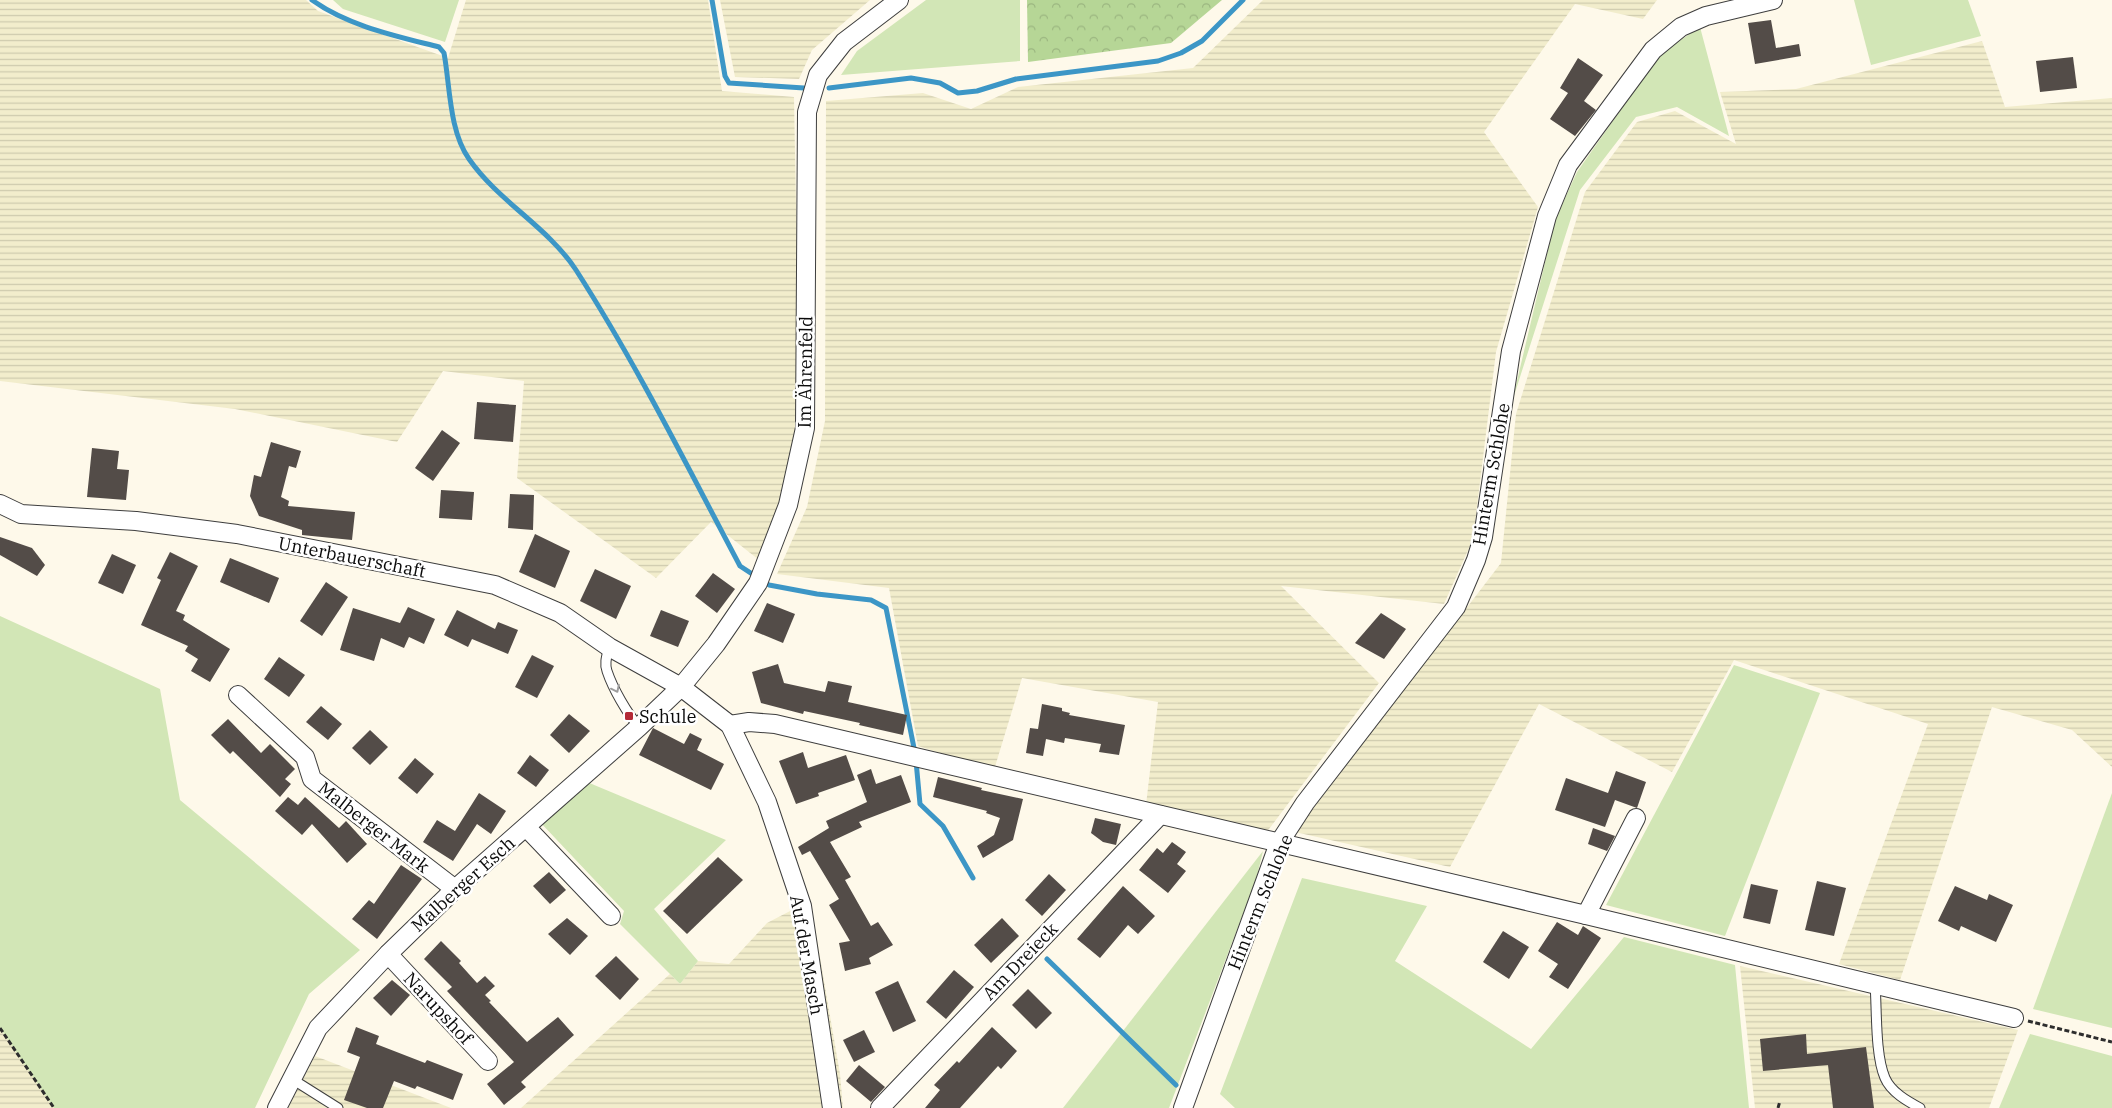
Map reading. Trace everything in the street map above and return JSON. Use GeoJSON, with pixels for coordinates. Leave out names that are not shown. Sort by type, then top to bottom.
{"type":"FeatureCollection","features":[{"type":"Feature","properties":{"kind":"street","name":"Im Ährenfeld"},"geometry":{"type":"LineString","coordinates":[[681,686],[716,644],[761,576],[788,505],[805,428],[807,112],[818,75],[844,42],[899,0]]}},
{"type":"Feature","properties":{"kind":"street","name":"Hinterm Schlohe"},"geometry":{"type":"LineString","coordinates":[[1183,1108],[1279,843],[1305,803],[1456,607],[1476,560],[1483,537],[1511,351],[1546,216],[1568,165],[1653,50],[1681,27],[1706,16],[1773,0]]}},
{"type":"Feature","properties":{"kind":"street","name":"Unterbauerschaft"},"geometry":{"type":"LineString","coordinates":[[0,504],[20,514],[136,521],[237,534],[495,584],[560,613],[609,647],[681,686]]}},
{"type":"Feature","properties":{"kind":"street"},"geometry":{"type":"LineString","coordinates":[[681,686],[730,725],[750,722],[774,724],[1586,914],[2014,1018]]}},
{"type":"Feature","properties":{"kind":"street","name":"Malberger Esch"},"geometry":{"type":"LineString","coordinates":[[278,1108],[318,1028],[388,954],[455,889],[639,727],[681,686]]}},
{"type":"Feature","properties":{"kind":"street","name":"Malberger Mark"},"geometry":{"type":"LineString","coordinates":[[238,695],[305,757],[312,779],[455,889]]}},
{"type":"Feature","properties":{"kind":"street","name":"Auf der Masch"},"geometry":{"type":"LineString","coordinates":[[730,725],[767,802],[802,906],[832,1108]]}},
{"type":"Feature","properties":{"kind":"street","name":"Am Dreieck"},"geometry":{"type":"LineString","coordinates":[[880,1108],[1160,815]]}},
{"type":"Feature","properties":{"kind":"street"},"geometry":{"type":"LineString","coordinates":[[1586,914],[1636,818]]}},
{"type":"Feature","properties":{"kind":"street"},"geometry":{"type":"LineString","coordinates":[[526,827],[611,916]]}},
{"type":"Feature","properties":{"kind":"street","name":"Narupshof"},"geometry":{"type":"LineString","coordinates":[[388,954],[488,1061]]}},
{"type":"Feature","properties":{"kind":"lane"},"geometry":{"type":"LineString","coordinates":[[609,647],[605,660],[607,670],[629,716],[639,727]]}},
{"type":"Feature","properties":{"kind":"lane"},"geometry":{"type":"LineString","coordinates":[[1875,984],[1880,1059],[1885,1079],[1905,1100],[1920,1108]]}},
{"type":"Feature","properties":{"kind":"lane"},"geometry":{"type":"LineString","coordinates":[[292,1079],[338,1108]]}},
{"type":"Feature","properties":{"kind":"path"},"geometry":{"type":"LineString","coordinates":[[2014,1018],[2112,1042]]}},
{"type":"Feature","properties":{"kind":"path"},"geometry":{"type":"LineString","coordinates":[[0,1028],[54,1108]]}},
{"type":"Feature","properties":{"kind":"path"},"geometry":{"type":"LineString","coordinates":[[1778,1108],[1780,1101]]}},
{"type":"Feature","properties":{"kind":"shaded area"},"geometry":{"type":"Polygon","coordinates":[[[0,0],[306,0],[318,11],[448,58],[466,0],[708,0],[722,91],[794,97],[800,429],[785,502],[759,560],[711,522],[656,578],[517,478],[524,381],[443,371],[397,442],[235,409],[0,381],[0,0]]]}},
{"type":"Feature","properties":{"kind":"shaded area"},"geometry":{"type":"Polygon","coordinates":[[[720,0],[870,0],[812,50],[799,79],[735,77],[720,0]]]}},
{"type":"Feature","properties":{"kind":"shaded area"},"geometry":{"type":"Polygon","coordinates":[[[1263,0],[1657,0],[1643,19],[1575,4],[1484,132],[1538,207],[1496,352],[1473,539],[1444,604],[1281,586],[1379,683],[1266,833],[1146,805],[1158,702],[1022,678],[994,770],[918,746],[889,588],[777,574],[807,507],[825,421],[826,101],[923,93],[971,109],[1018,87],[1193,68],[1263,0]]]}},
{"type":"Feature","properties":{"kind":"shaded area"},"geometry":{"type":"Polygon","coordinates":[[[1982,41],[2005,107],[2112,98],[2112,767],[2072,730],[1992,707],[1900,980],[1839,964],[1928,724],[1734,660],[1672,772],[1539,704],[1450,867],[1295,832],[1501,563],[1516,414],[1585,192],[1637,122],[1675,111],[1736,144],[1720,92],[1796,89],[1982,41]]]}},
{"type":"Feature","properties":{"kind":"shaded area"},"geometry":{"type":"Polygon","coordinates":[[[792,910],[813,917],[840,1074],[843,1108],[521,1108],[670,974],[680,984],[698,961],[729,964],[767,923],[792,910]]]}},
{"type":"Feature","properties":{"kind":"shaded area"},"geometry":{"type":"Polygon","coordinates":[[[1740,966],[2018,1030],[1989,1108],[1755,1108],[1740,966]]]}},
{"type":"Feature","properties":{"kind":"shaded area"},"geometry":{"type":"Polygon","coordinates":[[[0,1029],[27,1066],[54,1108],[0,1108],[0,1029]]]}},
{"type":"Feature","properties":{"kind":"shaded area"},"geometry":{"type":"Polygon","coordinates":[[[315,1056],[451,1108],[288,1108],[315,1056]]]}},
{"type":"Feature","properties":{"kind":"green space"},"geometry":{"type":"Polygon","coordinates":[[[333,0],[459,0],[445,42],[343,9],[333,0]]]}},
{"type":"Feature","properties":{"kind":"green space"},"geometry":{"type":"Polygon","coordinates":[[[926,0],[1020,0],[1020,61],[841,75],[857,51],[926,0]]]}},
{"type":"Feature","properties":{"kind":"green space"},"geometry":{"type":"Polygon","coordinates":[[[1027,0],[1222,0],[1171,43],[1028,62],[1027,0]]]}},
{"type":"Feature","properties":{"kind":"green space"},"geometry":{"type":"Polygon","coordinates":[[[1854,0],[1968,0],[1981,36],[1871,65],[1854,0]]]}},
{"type":"Feature","properties":{"kind":"green space"},"geometry":{"type":"Polygon","coordinates":[[[1700,27],[1729,136],[1677,107],[1636,117],[1580,190],[1512,402],[1555,220],[1577,172],[1660,54],[1700,27]]]}},
{"type":"Feature","properties":{"kind":"green space"},"geometry":{"type":"Polygon","coordinates":[[[0,616],[160,689],[180,800],[360,950],[309,994],[255,1108],[54,1108],[0,1028],[0,616]]]}},
{"type":"Feature","properties":{"kind":"green space"},"geometry":{"type":"Polygon","coordinates":[[[1734,665],[1820,693],[1725,936],[1606,905],[1734,665]]]}},
{"type":"Feature","properties":{"kind":"green space"},"geometry":{"type":"Polygon","coordinates":[[[587,782],[726,840],[654,909],[698,961],[680,984],[620,924],[624,911],[539,821],[587,782]]]}},
{"type":"Feature","properties":{"kind":"green space"},"geometry":{"type":"Polygon","coordinates":[[[2112,793],[2112,1028],[2033,1009],[2112,793]]]}},
{"type":"Feature","properties":{"kind":"green space"},"geometry":{"type":"Polygon","coordinates":[[[1263,851],[1256,880],[1169,1108],[1063,1108],[1263,851]]]}},
{"type":"Feature","properties":{"kind":"green space"},"geometry":{"type":"Polygon","coordinates":[[[1302,878],[1427,906],[1395,961],[1531,1049],[1624,937],[1735,965],[1749,1108],[1235,1108],[1220,1094],[1302,878]]]}},
{"type":"Feature","properties":{"kind":"green space"},"geometry":{"type":"Polygon","coordinates":[[[2030,1034],[2112,1056],[2112,1108],[1999,1108],[2030,1034]]]}},
{"type":"Feature","properties":{"kind":"building"},"geometry":{"type":"Polygon","coordinates":[[[1771,20],[1776,48],[1799,44],[1801,56],[1755,64],[1748,23],[1771,20]]]}},
{"type":"Feature","properties":{"kind":"building"},"geometry":{"type":"Polygon","coordinates":[[[2073,57],[2077,88],[2040,92],[2036,61],[2073,57]]]}},
{"type":"Feature","properties":{"kind":"building"},"geometry":{"type":"Polygon","coordinates":[[[1578,58],[1603,75],[1584,101],[1596,110],[1575,136],[1550,119],[1568,93],[1560,88],[1578,58]]]}},
{"type":"Feature","properties":{"kind":"building"},"geometry":{"type":"Polygon","coordinates":[[[477,402],[516,405],[513,442],[474,439],[477,402]]]}},
{"type":"Feature","properties":{"kind":"building"},"geometry":{"type":"Polygon","coordinates":[[[442,430],[460,443],[433,481],[415,468],[442,430]]]}},
{"type":"Feature","properties":{"kind":"building"},"geometry":{"type":"Polygon","coordinates":[[[271,442],[301,451],[296,468],[289,466],[281,497],[289,501],[288,506],[355,512],[352,540],[302,535],[302,530],[259,516],[250,496],[254,475],[261,477],[271,442]]]}},
{"type":"Feature","properties":{"kind":"building"},"geometry":{"type":"Polygon","coordinates":[[[92,448],[119,451],[117,469],[129,470],[126,500],[87,497],[92,448]]]}},
{"type":"Feature","properties":{"kind":"building"},"geometry":{"type":"Polygon","coordinates":[[[441,490],[474,492],[472,520],[439,518],[441,490]]]}},
{"type":"Feature","properties":{"kind":"building"},"geometry":{"type":"Polygon","coordinates":[[[510,494],[534,495],[533,530],[508,528],[510,494]]]}},
{"type":"Feature","properties":{"kind":"building"},"geometry":{"type":"Polygon","coordinates":[[[535,534],[570,551],[555,588],[519,572],[535,534]]]}},
{"type":"Feature","properties":{"kind":"building"},"geometry":{"type":"Polygon","coordinates":[[[0,537],[32,548],[45,565],[37,576],[0,555],[0,537]]]}},
{"type":"Feature","properties":{"kind":"building"},"geometry":{"type":"Polygon","coordinates":[[[170,552],[198,566],[176,611],[185,615],[183,620],[230,649],[210,682],[191,671],[198,659],[185,651],[188,646],[141,625],[161,580],[157,578],[170,552]]]}},
{"type":"Feature","properties":{"kind":"building"},"geometry":{"type":"Polygon","coordinates":[[[112,554],[136,565],[123,594],[98,583],[112,554]]]}},
{"type":"Feature","properties":{"kind":"building"},"geometry":{"type":"Polygon","coordinates":[[[230,558],[279,578],[269,603],[220,582],[230,558]]]}},
{"type":"Feature","properties":{"kind":"building"},"geometry":{"type":"Polygon","coordinates":[[[595,569],[631,586],[616,619],[580,601],[595,569]]]}},
{"type":"Feature","properties":{"kind":"building"},"geometry":{"type":"Polygon","coordinates":[[[713,573],[735,589],[717,613],[695,596],[713,573]]]}},
{"type":"Feature","properties":{"kind":"building"},"geometry":{"type":"Polygon","coordinates":[[[326,582],[348,597],[322,636],[300,621],[326,582]]]}},
{"type":"Feature","properties":{"kind":"building"},"geometry":{"type":"Polygon","coordinates":[[[767,603],[795,614],[783,643],[754,631],[767,603]]]}},
{"type":"Feature","properties":{"kind":"building"},"geometry":{"type":"Polygon","coordinates":[[[408,607],[435,619],[424,644],[409,637],[404,648],[381,638],[374,661],[340,650],[353,608],[400,623],[408,607]]]}},
{"type":"Feature","properties":{"kind":"building"},"geometry":{"type":"Polygon","coordinates":[[[457,610],[495,629],[498,622],[518,630],[508,654],[472,639],[468,647],[444,635],[457,610]]]}},
{"type":"Feature","properties":{"kind":"building"},"geometry":{"type":"Polygon","coordinates":[[[661,610],[689,621],[678,647],[650,636],[661,610]]]}},
{"type":"Feature","properties":{"kind":"building"},"geometry":{"type":"Polygon","coordinates":[[[1381,613],[1406,629],[1384,659],[1355,643],[1381,613]]]}},
{"type":"Feature","properties":{"kind":"building"},"geometry":{"type":"Polygon","coordinates":[[[532,655],[554,666],[537,698],[515,687],[532,655]]]}},
{"type":"Feature","properties":{"kind":"building"},"geometry":{"type":"Polygon","coordinates":[[[279,657],[305,675],[289,697],[264,679],[279,657]]]}},
{"type":"Feature","properties":{"kind":"building"},"geometry":{"type":"Polygon","coordinates":[[[778,664],[784,683],[825,692],[828,681],[852,686],[848,702],[907,715],[903,735],[859,725],[860,723],[804,711],[803,714],[761,703],[752,672],[778,664]]]}},
{"type":"Feature","properties":{"kind":"building"},"geometry":{"type":"Polygon","coordinates":[[[1042,704],[1062,708],[1062,711],[1070,713],[1069,715],[1125,725],[1119,755],[1099,752],[1101,744],[1065,738],[1064,743],[1046,739],[1043,756],[1026,753],[1030,728],[1038,729],[1042,704]]]}},
{"type":"Feature","properties":{"kind":"building"},"geometry":{"type":"Polygon","coordinates":[[[321,706],[342,724],[328,740],[306,722],[321,706]]]}},
{"type":"Feature","properties":{"kind":"building"},"geometry":{"type":"Polygon","coordinates":[[[569,714],[590,731],[569,753],[550,735],[569,714]]]}},
{"type":"Feature","properties":{"kind":"building"},"geometry":{"type":"Polygon","coordinates":[[[228,719],[261,753],[270,744],[295,769],[285,779],[291,784],[280,797],[233,751],[230,754],[211,735],[228,719]]]}},
{"type":"Feature","properties":{"kind":"building"},"geometry":{"type":"Polygon","coordinates":[[[653,728],[684,744],[690,733],[702,739],[697,750],[724,764],[711,790],[639,755],[653,728]]]}},
{"type":"Feature","properties":{"kind":"building"},"geometry":{"type":"Polygon","coordinates":[[[370,730],[388,747],[370,765],[352,748],[370,730]]]}},
{"type":"Feature","properties":{"kind":"building"},"geometry":{"type":"Polygon","coordinates":[[[803,752],[808,768],[846,755],[855,780],[818,793],[819,796],[796,804],[779,761],[803,752]]]}},
{"type":"Feature","properties":{"kind":"building"},"geometry":{"type":"Polygon","coordinates":[[[530,755],[549,770],[536,787],[517,773],[530,755]]]}},
{"type":"Feature","properties":{"kind":"building"},"geometry":{"type":"Polygon","coordinates":[[[415,758],[434,774],[417,794],[398,778],[415,758]]]}},
{"type":"Feature","properties":{"kind":"building"},"geometry":{"type":"Polygon","coordinates":[[[871,769],[876,784],[901,775],[911,802],[859,822],[862,827],[830,842],[851,877],[845,880],[871,926],[878,922],[893,945],[869,958],[871,964],[845,971],[839,943],[850,941],[829,905],[839,899],[810,851],[802,855],[798,847],[829,828],[826,821],[867,802],[857,775],[871,769]]]}},
{"type":"Feature","properties":{"kind":"building"},"geometry":{"type":"Polygon","coordinates":[[[1616,771],[1646,782],[1637,808],[1615,800],[1605,827],[1555,810],[1566,778],[1608,793],[1616,771]]]}},
{"type":"Feature","properties":{"kind":"building"},"geometry":{"type":"Polygon","coordinates":[[[938,777],[982,788],[981,790],[1023,799],[1013,840],[983,858],[977,846],[994,835],[1000,818],[986,813],[987,811],[933,797],[938,777]]]}},
{"type":"Feature","properties":{"kind":"building"},"geometry":{"type":"Polygon","coordinates":[[[479,793],[506,811],[491,834],[477,824],[453,861],[423,842],[437,820],[455,831],[479,793]]]}},
{"type":"Feature","properties":{"kind":"building"},"geometry":{"type":"Polygon","coordinates":[[[288,797],[298,805],[305,797],[339,828],[346,821],[367,844],[347,863],[312,824],[302,835],[275,811],[288,797]]]}},
{"type":"Feature","properties":{"kind":"building"},"geometry":{"type":"Polygon","coordinates":[[[1095,818],[1121,824],[1116,845],[1103,842],[1091,833],[1095,818]]]}},
{"type":"Feature","properties":{"kind":"building"},"geometry":{"type":"Polygon","coordinates":[[[1593,828],[1615,836],[1607,851],[1588,844],[1593,828]]]}},
{"type":"Feature","properties":{"kind":"building"},"geometry":{"type":"Polygon","coordinates":[[[1172,842],[1186,852],[1177,864],[1186,871],[1168,893],[1139,870],[1157,848],[1163,853],[1172,842]]]}},
{"type":"Feature","properties":{"kind":"building"},"geometry":{"type":"Polygon","coordinates":[[[718,857],[743,880],[687,934],[663,911],[718,857]]]}},
{"type":"Feature","properties":{"kind":"building"},"geometry":{"type":"Polygon","coordinates":[[[401,865],[422,879],[377,939],[352,919],[369,900],[374,904],[401,865]]]}},
{"type":"Feature","properties":{"kind":"building"},"geometry":{"type":"Polygon","coordinates":[[[549,872],[566,890],[550,904],[533,886],[549,872]]]}},
{"type":"Feature","properties":{"kind":"building"},"geometry":{"type":"Polygon","coordinates":[[[1049,874],[1066,890],[1042,916],[1025,900],[1049,874]]]}},
{"type":"Feature","properties":{"kind":"building"},"geometry":{"type":"Polygon","coordinates":[[[1817,881],[1846,888],[1834,936],[1805,930],[1817,881]]]}},
{"type":"Feature","properties":{"kind":"building"},"geometry":{"type":"Polygon","coordinates":[[[1751,884],[1778,890],[1770,924],[1743,918],[1751,884]]]}},
{"type":"Feature","properties":{"kind":"building"},"geometry":{"type":"Polygon","coordinates":[[[1123,886],[1155,916],[1138,934],[1128,925],[1100,958],[1077,939],[1123,886]]]}},
{"type":"Feature","properties":{"kind":"building"},"geometry":{"type":"Polygon","coordinates":[[[1955,886],[1987,900],[1989,894],[2013,905],[1996,942],[1961,926],[1959,931],[1938,921],[1955,886]]]}},
{"type":"Feature","properties":{"kind":"building"},"geometry":{"type":"Polygon","coordinates":[[[567,918],[588,936],[570,955],[548,934],[567,918]]]}},
{"type":"Feature","properties":{"kind":"building"},"geometry":{"type":"Polygon","coordinates":[[[1002,918],[1019,936],[991,963],[974,945],[1002,918]]]}},
{"type":"Feature","properties":{"kind":"building"},"geometry":{"type":"Polygon","coordinates":[[[1557,922],[1578,935],[1583,926],[1601,938],[1568,989],[1549,977],[1558,964],[1538,951],[1557,922]]]}},
{"type":"Feature","properties":{"kind":"building"},"geometry":{"type":"Polygon","coordinates":[[[1503,931],[1529,947],[1509,979],[1483,962],[1503,931]]]}},
{"type":"Feature","properties":{"kind":"building"},"geometry":{"type":"Polygon","coordinates":[[[441,941],[461,961],[459,963],[477,983],[485,976],[495,986],[485,995],[491,1001],[489,1002],[527,1042],[558,1017],[574,1035],[521,1082],[526,1087],[504,1105],[487,1084],[514,1062],[447,991],[452,987],[424,959],[441,941]]]}},
{"type":"Feature","properties":{"kind":"building"},"geometry":{"type":"Polygon","coordinates":[[[616,956],[639,979],[620,1000],[595,976],[616,956]]]}},
{"type":"Feature","properties":{"kind":"building"},"geometry":{"type":"Polygon","coordinates":[[[954,970],[974,987],[946,1019],[926,1002],[954,970]]]}},
{"type":"Feature","properties":{"kind":"building"},"geometry":{"type":"Polygon","coordinates":[[[392,980],[410,995],[391,1016],[373,998],[392,980]]]}},
{"type":"Feature","properties":{"kind":"building"},"geometry":{"type":"Polygon","coordinates":[[[898,981],[916,1021],[893,1032],[875,992],[898,981]]]}},
{"type":"Feature","properties":{"kind":"building"},"geometry":{"type":"Polygon","coordinates":[[[1028,989],[1052,1013],[1036,1029],[1012,1005],[1028,989]]]}},
{"type":"Feature","properties":{"kind":"building"},"geometry":{"type":"Polygon","coordinates":[[[356,1027],[379,1036],[376,1044],[425,1063],[427,1060],[463,1074],[453,1100],[417,1086],[415,1089],[394,1081],[383,1108],[367,1108],[344,1100],[360,1057],[347,1052],[356,1027]]]}},
{"type":"Feature","properties":{"kind":"building"},"geometry":{"type":"Polygon","coordinates":[[[992,1027],[1017,1051],[1001,1069],[998,1066],[960,1108],[925,1108],[940,1090],[934,1085],[957,1061],[959,1063],[992,1027]]]}},
{"type":"Feature","properties":{"kind":"building"},"geometry":{"type":"Polygon","coordinates":[[[864,1030],[875,1052],[854,1062],[843,1040],[864,1030]]]}},
{"type":"Feature","properties":{"kind":"building"},"geometry":{"type":"Polygon","coordinates":[[[1806,1034],[1807,1054],[1866,1047],[1874,1108],[1833,1108],[1828,1065],[1763,1071],[1760,1039],[1806,1034]]]}},
{"type":"Feature","properties":{"kind":"building"},"geometry":{"type":"Polygon","coordinates":[[[859,1065],[885,1087],[871,1102],[846,1081],[859,1065]]]}},
{"type":"Feature","properties":{"kind":"waterway"},"geometry":{"type":"LineString","coordinates":[[312,0],[341,17],[389,34],[439,47],[444,53],[451,108],[462,148],[494,188],[538,227],[565,255],[576,270],[641,379],[740,566],[769,585],[817,594],[871,600],[886,608],[915,753]]}},
{"type":"Feature","properties":{"kind":"waterway"},"geometry":{"type":"LineString","coordinates":[[712,0],[725,76],[729,83],[804,88]]}},
{"type":"Feature","properties":{"kind":"waterway"},"geometry":{"type":"LineString","coordinates":[[829,88],[911,78],[940,83],[958,93],[977,91],[1016,79],[1158,61],[1181,53],[1202,41],[1243,0]]}},
{"type":"Feature","properties":{"kind":"waterway"},"geometry":{"type":"LineString","coordinates":[[916,761],[920,804],[943,826],[973,878]]}},
{"type":"Feature","properties":{"kind":"waterway"},"geometry":{"type":"LineString","coordinates":[[1047,959],[1176,1085]]}},
{"type":"Feature","properties":{"kind":"place","name":"Schule"},"geometry":{"type":"Point","coordinates":[629,716]}}]}
